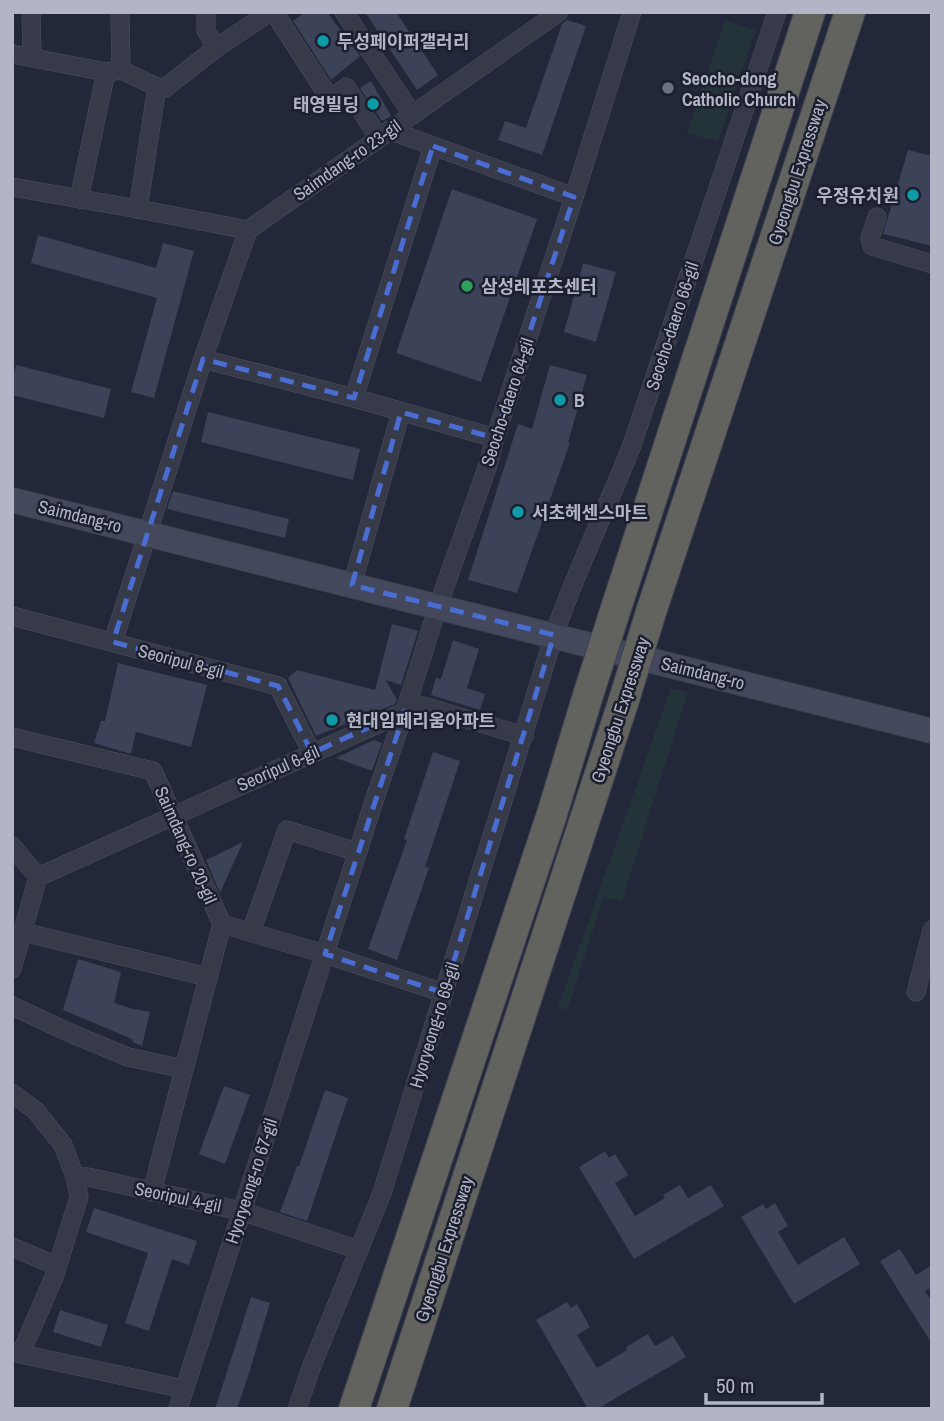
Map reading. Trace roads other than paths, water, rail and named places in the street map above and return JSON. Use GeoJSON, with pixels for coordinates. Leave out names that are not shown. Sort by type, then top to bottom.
{"type":"FeatureCollection","features":[{"type":"Feature","properties":{"kind":"highway","name":"Gyeongbu Expressway"},"geometry":{"type":"LineString","coordinates":[[354,1409],[552,814],[589,692],[810,12]]}},
{"type":"Feature","properties":{"kind":"highway","name":"Gyeongbu Expressway"},"geometry":{"type":"LineString","coordinates":[[392,1409],[651,612],[850,12]]}},
{"type":"Feature","properties":{"kind":"main road","name":"Saimdang-ro"},"geometry":{"type":"LineString","coordinates":[[12,500],[932,731]]}},
{"type":"Feature","properties":{"kind":"street"},"geometry":{"type":"LineString","coordinates":[[31,12],[32,57]]}},
{"type":"Feature","properties":{"kind":"street"},"geometry":{"type":"LineString","coordinates":[[79,199],[114,71],[120,12]]}},
{"type":"Feature","properties":{"kind":"street"},"geometry":{"type":"LineString","coordinates":[[206,12],[206,30],[216,48]]}},
{"type":"Feature","properties":{"kind":"street"},"geometry":{"type":"LineString","coordinates":[[12,54],[114,71],[165,89],[216,48],[272,12],[330,99],[346,88],[384,134],[433,146],[574,197]]}},
{"type":"Feature","properties":{"kind":"street"},"geometry":{"type":"LineString","coordinates":[[344,12],[412,114]]}},
{"type":"Feature","properties":{"kind":"street","name":"Saimdang-ro 23-gil"},"geometry":{"type":"LineString","coordinates":[[247,230],[559,12]]}},
{"type":"Feature","properties":{"kind":"street","name":"Seocho-daero 64-gil"},"geometry":{"type":"LineString","coordinates":[[438,606],[486,468],[632,12]]}},
{"type":"Feature","properties":{"kind":"street","name":"Seocho-daero 66-gil"},"geometry":{"type":"LineString","coordinates":[[554,635],[581,563],[632,445],[777,12]]}},
{"type":"Feature","properties":{"kind":"street"},"geometry":{"type":"LineString","coordinates":[[138,209],[158,87]]}},
{"type":"Feature","properties":{"kind":"street"},"geometry":{"type":"LineString","coordinates":[[354,398],[433,146]]}},
{"type":"Feature","properties":{"kind":"street"},"geometry":{"type":"LineString","coordinates":[[12,187],[247,230],[147,533]]}},
{"type":"Feature","properties":{"kind":"street"},"geometry":{"type":"LineString","coordinates":[[877,217],[870,238],[872,246],[932,264]]}},
{"type":"Feature","properties":{"kind":"street"},"geometry":{"type":"LineString","coordinates":[[203,359],[495,438]]}},
{"type":"Feature","properties":{"kind":"street"},"geometry":{"type":"LineString","coordinates":[[352,585],[401,412]]}},
{"type":"Feature","properties":{"kind":"street","name":"Saimdang-ro"},"geometry":{"type":"LineString","coordinates":[[113,642],[147,533]]}},
{"type":"Feature","properties":{"kind":"street","name":"Hyoryeong-ro 67-gil"},"geometry":{"type":"LineString","coordinates":[[178,1409],[438,606]]}},
{"type":"Feature","properties":{"kind":"street","name":"Seoripul 8-gil"},"geometry":{"type":"LineString","coordinates":[[12,616],[278,686],[312,753]]}},
{"type":"Feature","properties":{"kind":"street","name":"Hyoryeong-ro 69-gil"},"geometry":{"type":"LineString","coordinates":[[297,1409],[382,1193],[554,635]]}},
{"type":"Feature","properties":{"kind":"street","name":"Seoripul 6-gil"},"geometry":{"type":"LineString","coordinates":[[38,877],[420,705],[524,736]]}},
{"type":"Feature","properties":{"kind":"street","name":"Saimdang-ro 20-gil"},"geometry":{"type":"LineString","coordinates":[[12,737],[153,771],[222,924],[152,1192]]}},
{"type":"Feature","properties":{"kind":"street"},"geometry":{"type":"LineString","coordinates":[[251,932],[287,830],[357,852]]}},
{"type":"Feature","properties":{"kind":"street"},"geometry":{"type":"LineString","coordinates":[[12,846],[38,877],[12,969]]}},
{"type":"Feature","properties":{"kind":"street"},"geometry":{"type":"LineString","coordinates":[[222,924],[444,993]]}},
{"type":"Feature","properties":{"kind":"street"},"geometry":{"type":"LineString","coordinates":[[916,992],[932,930]]}},
{"type":"Feature","properties":{"kind":"street"},"geometry":{"type":"LineString","coordinates":[[23,932],[208,977]]}},
{"type":"Feature","properties":{"kind":"street"},"geometry":{"type":"LineString","coordinates":[[12,1006],[128,1057],[184,1069]]}},
{"type":"Feature","properties":{"kind":"street"},"geometry":{"type":"LineString","coordinates":[[12,1093],[36,1111],[63,1145],[79,1197],[57,1266],[17,1352],[184,1389]]}},
{"type":"Feature","properties":{"kind":"street","name":"Seoripul 4-gil"},"geometry":{"type":"LineString","coordinates":[[75,1177],[242,1211],[359,1250]]}},
{"type":"Feature","properties":{"kind":"street"},"geometry":{"type":"LineString","coordinates":[[12,1247],[57,1266]]}},
{"type":"Feature","properties":{"kind":"place","name":"두성페이퍼갤러리"},"geometry":{"type":"Point","coordinates":[323,41]}},
{"type":"Feature","properties":{"kind":"place","name":"Seocho-dong Catholic Church"},"geometry":{"type":"Point","coordinates":[668,88]}},
{"type":"Feature","properties":{"kind":"place","name":"태영빌딩"},"geometry":{"type":"Point","coordinates":[373,104]}},
{"type":"Feature","properties":{"kind":"place","name":"우정유치원"},"geometry":{"type":"Point","coordinates":[913,195]}},
{"type":"Feature","properties":{"kind":"place","name":"삼성레포츠센터"},"geometry":{"type":"Point","coordinates":[467,286]}},
{"type":"Feature","properties":{"kind":"place","name":"B"},"geometry":{"type":"Point","coordinates":[560,400]}},
{"type":"Feature","properties":{"kind":"place","name":"서초헤센스마트"},"geometry":{"type":"Point","coordinates":[518,512]}},
{"type":"Feature","properties":{"kind":"place","name":"현대임페리움아파트"},"geometry":{"type":"Point","coordinates":[332,720]}}]}
